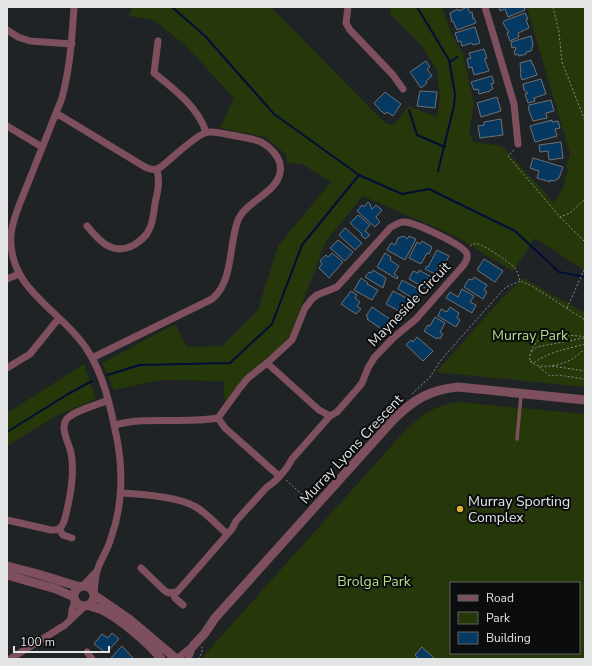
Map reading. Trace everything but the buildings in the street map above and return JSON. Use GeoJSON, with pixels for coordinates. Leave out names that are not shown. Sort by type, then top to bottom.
{"type":"FeatureCollection","features":[{"type":"Feature","properties":{"kind":"street"},"geometry":{"type":"LineString","coordinates":[[10,659],[65,624],[93,601],[97,571],[111,538],[119,505],[120,464],[114,425],[108,400],[92,358],[81,342],[59,318],[32,293],[19,274],[11,248],[13,221],[56,113],[67,79],[72,44],[74,7]]}},
{"type":"Feature","properties":{"kind":"street"},"geometry":{"type":"LineString","coordinates":[[348,7],[346,23],[350,30],[393,75],[403,89]]}},
{"type":"Feature","properties":{"kind":"street"},"geometry":{"type":"LineString","coordinates":[[485,7],[514,104],[518,144]]}},
{"type":"Feature","properties":{"kind":"street"},"geometry":{"type":"LineString","coordinates":[[7,30],[18,37],[30,41],[72,44]]}},
{"type":"Feature","properties":{"kind":"street"},"geometry":{"type":"LineString","coordinates":[[158,41],[154,74],[180,94],[193,108],[201,119],[206,132]]}},
{"type":"Feature","properties":{"kind":"street"},"geometry":{"type":"LineString","coordinates":[[56,113],[145,167],[153,170],[157,170],[206,132],[216,132],[262,143],[279,158],[281,168],[279,178],[246,209],[238,220],[226,279],[221,290],[205,302],[92,358]]}},
{"type":"Feature","properties":{"kind":"street"},"geometry":{"type":"LineString","coordinates":[[7,126],[42,146]]}},
{"type":"Feature","properties":{"kind":"street"},"geometry":{"type":"LineString","coordinates":[[87,226],[94,235],[107,245],[116,249],[127,248],[142,239],[147,234],[151,226],[160,180],[157,170]]}},
{"type":"Feature","properties":{"kind":"street","name":"Mayneside Circuit"},"geometry":{"type":"LineString","coordinates":[[173,593],[182,586],[227,534],[236,521],[267,487],[272,484],[330,416],[337,412],[358,388],[374,358],[393,338],[419,316],[461,268],[467,258],[464,250],[426,229],[408,222],[398,223],[390,228],[337,287],[317,295],[312,299],[305,308],[292,340],[248,378],[218,418]]}},
{"type":"Feature","properties":{"kind":"street"},"geometry":{"type":"LineString","coordinates":[[7,279],[19,274]]}},
{"type":"Feature","properties":{"kind":"street"},"geometry":{"type":"LineString","coordinates":[[7,368],[30,354],[59,318]]}},
{"type":"Feature","properties":{"kind":"street"},"geometry":{"type":"LineString","coordinates":[[267,363],[319,410],[330,416]]}},
{"type":"Feature","properties":{"kind":"street","name":"Murray Lyons Crescent"},"geometry":{"type":"LineString","coordinates":[[179,658],[205,633],[215,618],[406,407],[430,393],[458,387],[585,400]]}},
{"type":"Feature","properties":{"kind":"street"},"geometry":{"type":"LineString","coordinates":[[7,520],[51,530],[59,529],[64,522],[72,485],[71,454],[64,430],[65,421],[71,415],[108,400]]}},
{"type":"Feature","properties":{"kind":"street"},"geometry":{"type":"LineString","coordinates":[[114,425],[134,421],[206,420],[218,418],[226,428],[279,476]]}},
{"type":"Feature","properties":{"kind":"street"},"geometry":{"type":"LineString","coordinates":[[120,493],[153,495],[192,504],[227,534]]}},
{"type":"Feature","properties":{"kind":"street"},"geometry":{"type":"LineString","coordinates":[[59,529],[63,534],[72,538]]}},
{"type":"Feature","properties":{"kind":"street"},"geometry":{"type":"LineString","coordinates":[[7,566],[89,587],[94,594],[132,621],[163,649],[179,658]]}},
{"type":"Feature","properties":{"kind":"street"},"geometry":{"type":"LineString","coordinates":[[141,568],[165,591],[173,593],[175,598],[183,605]]}},
{"type":"Feature","properties":{"kind":"street"},"geometry":{"type":"LineString","coordinates":[[71,619],[75,591],[97,571]]}},
{"type":"Feature","properties":{"kind":"street"},"geometry":{"type":"LineString","coordinates":[[7,575],[56,589],[75,599],[79,605],[101,610],[125,626],[153,649],[161,659]]}},
{"type":"Feature","properties":{"kind":"street"},"geometry":{"type":"LineString","coordinates":[[87,652],[92,659]]}},
{"type":"Feature","properties":{"kind":"lane"},"geometry":{"type":"LineString","coordinates":[[517,439],[522,394]]}},
{"type":"Feature","properties":{"kind":"path"},"geometry":{"type":"LineString","coordinates":[[553,7],[559,32],[562,62],[585,121]]}},
{"type":"Feature","properties":{"kind":"path"},"geometry":{"type":"LineString","coordinates":[[518,144],[508,156],[560,217],[585,242]]}},
{"type":"Feature","properties":{"kind":"path"},"geometry":{"type":"LineString","coordinates":[[560,217],[570,213],[585,199]]}},
{"type":"Feature","properties":{"kind":"path"},"geometry":{"type":"LineString","coordinates":[[464,250],[474,243],[481,245],[514,267],[520,281],[532,286],[585,320]]}},
{"type":"Feature","properties":{"kind":"path"},"geometry":{"type":"LineString","coordinates":[[567,308],[585,268]]}},
{"type":"Feature","properties":{"kind":"path"},"geometry":{"type":"LineString","coordinates":[[585,338],[580,336],[548,336],[541,338],[535,344],[529,357],[531,364],[538,367],[550,376],[558,375],[585,379]]}},
{"type":"Feature","properties":{"kind":"path"},"geometry":{"type":"LineString","coordinates":[[531,352],[537,347],[585,338]]}},
{"type":"Feature","properties":{"kind":"path"},"geometry":{"type":"LineString","coordinates":[[530,361],[534,363],[540,358],[556,352],[585,344]]}},
{"type":"Feature","properties":{"kind":"path"},"geometry":{"type":"LineString","coordinates":[[538,367],[565,363],[585,349]]}},
{"type":"Feature","properties":{"kind":"path"},"geometry":{"type":"LineString","coordinates":[[551,366],[585,371]]}},
{"type":"Feature","properties":{"kind":"path"},"geometry":{"type":"LineString","coordinates":[[279,476],[286,480],[311,503]]}},
{"type":"Feature","properties":{"kind":"path"},"geometry":{"type":"LineString","coordinates":[[197,656],[199,658],[198,659]]}},
{"type":"Feature","properties":{"kind":"green space"},"geometry":{"type":"Polygon","coordinates":[[[132,7],[271,7],[385,123],[392,125],[396,123],[408,106],[437,117],[440,98],[437,70],[422,46],[390,14],[391,7],[442,7],[451,33],[463,54],[474,105],[469,131],[473,142],[502,146],[554,203],[563,188],[568,168],[566,167],[570,154],[527,7],[585,7],[585,271],[535,238],[513,271],[455,236],[363,196],[326,241],[290,336],[277,351],[243,378],[225,402],[223,381],[160,380],[114,390],[102,363],[175,324],[187,347],[222,346],[258,310],[278,246],[331,182],[302,164],[287,163],[286,155],[266,137],[220,128],[234,98],[186,46],[154,20],[129,16],[132,7]]]}},
{"type":"Feature","properties":{"kind":"green space","name":"Murray Park"},"geometry":{"type":"Polygon","coordinates":[[[523,278],[585,313],[585,387],[436,372],[505,295],[523,278]]]}},
{"type":"Feature","properties":{"kind":"green space"},"geometry":{"type":"Polygon","coordinates":[[[84,364],[96,399],[56,416],[7,446],[7,413],[84,364]]]}},
{"type":"Feature","properties":{"kind":"green space","name":"Murray Sporting Complex"},"geometry":{"type":"Polygon","coordinates":[[[458,402],[585,414],[585,659],[201,659],[401,435],[426,413],[458,402]]]}},
{"type":"Feature","properties":{"kind":"waterway"},"geometry":{"type":"LineString","coordinates":[[172,7],[206,37],[274,114],[359,175],[402,194],[429,189],[515,231],[559,272],[585,277]]}},
{"type":"Feature","properties":{"kind":"waterway"},"geometry":{"type":"LineString","coordinates":[[417,7],[449,60],[455,94],[454,106],[438,171]]}},
{"type":"Feature","properties":{"kind":"waterway"},"geometry":{"type":"LineString","coordinates":[[450,62],[457,57]]}},
{"type":"Feature","properties":{"kind":"waterway"},"geometry":{"type":"LineString","coordinates":[[409,110],[417,135],[445,147]]}},
{"type":"Feature","properties":{"kind":"waterway"},"geometry":{"type":"LineString","coordinates":[[107,375],[140,365],[230,363],[272,324],[302,245],[359,175]]}},
{"type":"Feature","properties":{"kind":"waterway"},"geometry":{"type":"LineString","coordinates":[[7,432],[68,394],[92,381]]}},
{"type":"Feature","properties":{"kind":"place","name":"Murray Sporting Complex"},"geometry":{"type":"Point","coordinates":[460,509]}},
{"type":"Feature","properties":{"kind":"park label","name":"Brolga Park"},"geometry":{"type":"Point","coordinates":[374,581]}}]}
